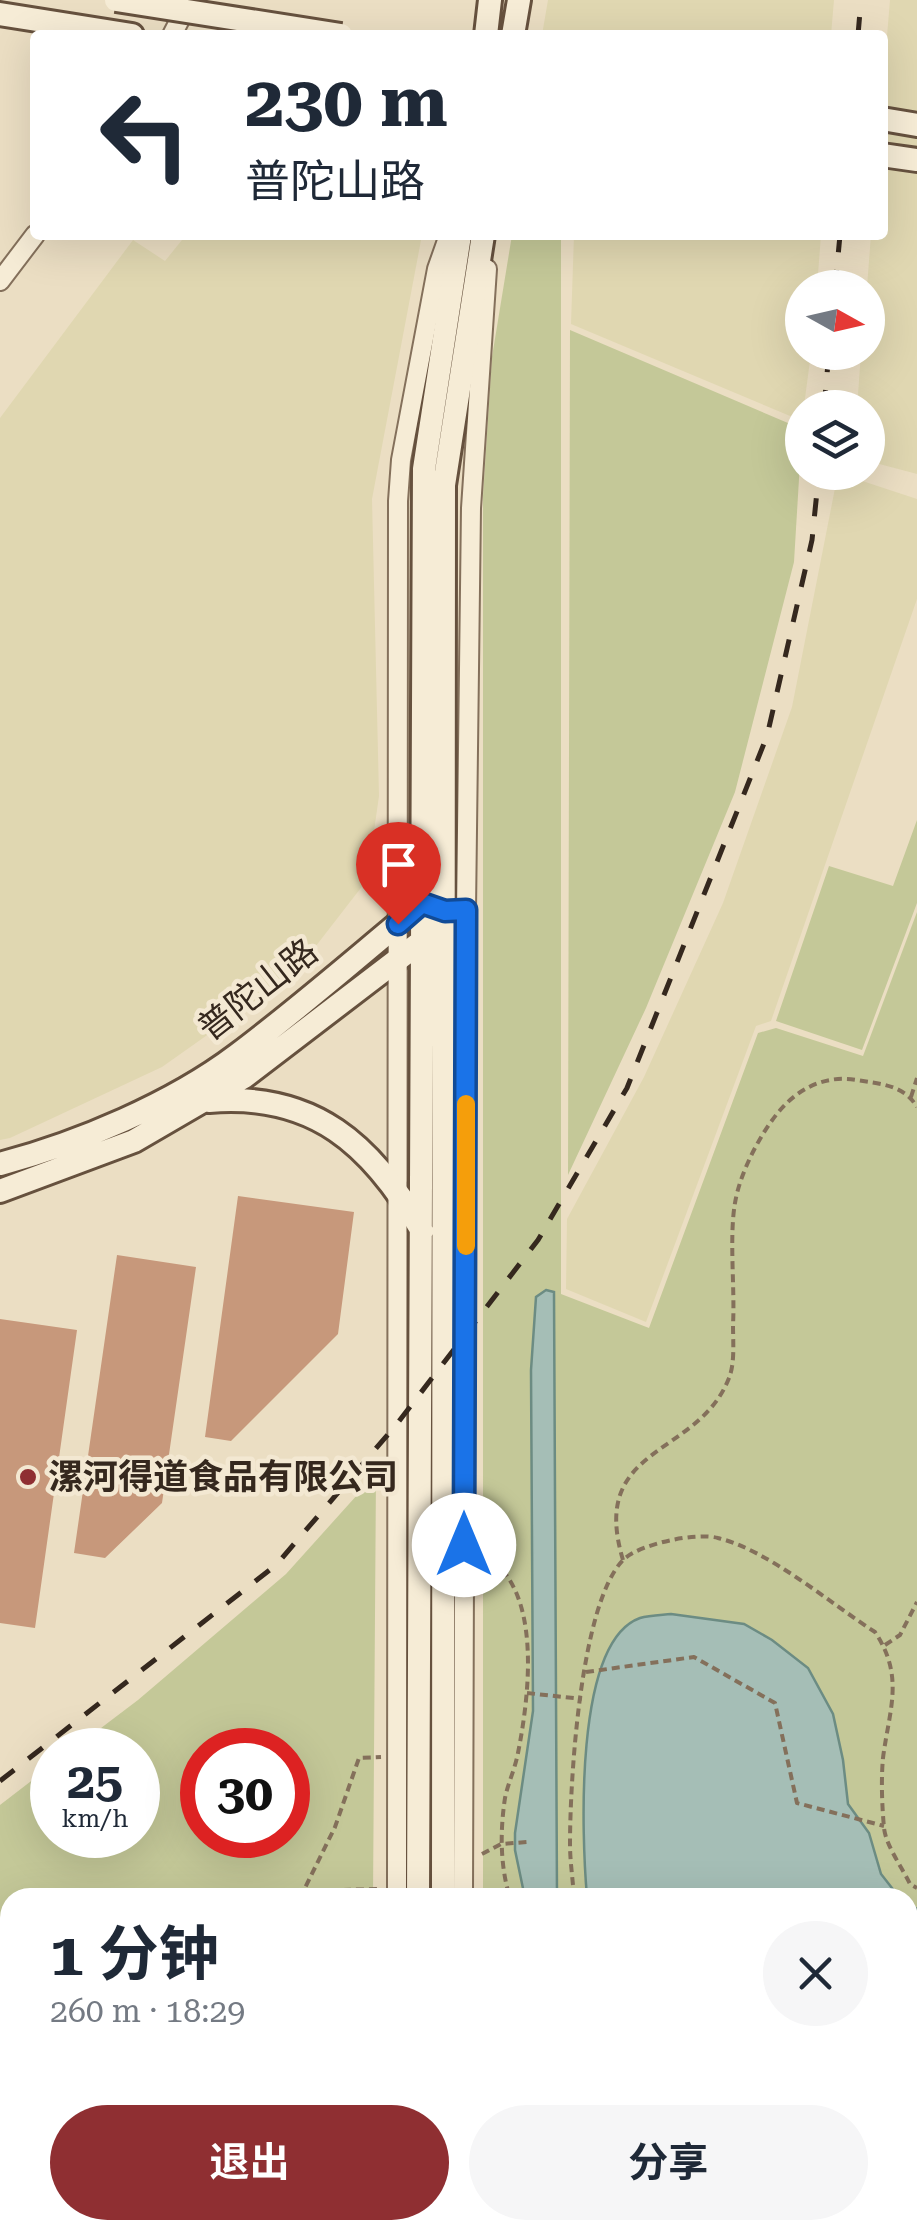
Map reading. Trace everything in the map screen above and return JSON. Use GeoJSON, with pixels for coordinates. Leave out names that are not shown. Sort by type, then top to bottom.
{"type":"FeatureCollection","features":[{"type":"Feature","properties":{"kind":"main road"},"geometry":{"type":"LineString","coordinates":[[116,0],[308,30]]}},
{"type":"Feature","properties":{"kind":"main road"},"geometry":{"type":"LineString","coordinates":[[487,30],[490,0]]}},
{"type":"Feature","properties":{"kind":"main road"},"geometry":{"type":"LineString","coordinates":[[514,30],[518,0]]}},
{"type":"Feature","properties":{"kind":"main road"},"geometry":{"type":"LineString","coordinates":[[0,16],[100,30]]}},
{"type":"Feature","properties":{"kind":"main road"},"geometry":{"type":"LineString","coordinates":[[888,120],[917,125]]}},
{"type":"Feature","properties":{"kind":"main road"},"geometry":{"type":"LineString","coordinates":[[888,155],[917,160]]}},
{"type":"Feature","properties":{"kind":"main road"},"geometry":{"type":"LineString","coordinates":[[444,908],[424,469],[459,240]]}},
{"type":"Feature","properties":{"kind":"main road"},"geometry":{"type":"LineString","coordinates":[[443,1888],[444,484],[485,240]]}},
{"type":"Feature","properties":{"kind":"main road","name":"普陀山路"},"geometry":{"type":"LineString","coordinates":[[0,1164],[28,1157],[144,1110],[234,1058],[398,924],[444,908]]}},
{"type":"Feature","properties":{"kind":"main road","name":"普陀山路"},"geometry":{"type":"LineString","coordinates":[[0,1191],[134,1141],[244,1076],[422,941],[444,908]]}},
{"type":"Feature","properties":{"kind":"main road"},"geometry":{"type":"LineString","coordinates":[[418,1888],[422,941]]}},
{"type":"Feature","properties":{"kind":"main road"},"geometry":{"type":"LineString","coordinates":[[200,1102],[246,1098],[297,1108],[339,1132],[380,1168],[423,1232]]}},
{"type":"Feature","properties":{"kind":"street"},"geometry":{"type":"LineString","coordinates":[[175,30],[190,0]]}},
{"type":"Feature","properties":{"kind":"street"},"geometry":{"type":"LineString","coordinates":[[0,281],[31,240]]}},
{"type":"Feature","properties":{"kind":"street"},"geometry":{"type":"LineString","coordinates":[[396,1888],[401,460],[437,270],[446,240]]}},
{"type":"Feature","properties":{"kind":"street"},"geometry":{"type":"LineString","coordinates":[[444,908],[464,1545],[463,1888]]}},
{"type":"Feature","properties":{"kind":"path"},"geometry":{"type":"LineString","coordinates":[[623,1560],[614,1510],[620,1491],[634,1471],[718,1404],[731,1373],[735,1202],[764,1129],[792,1096],[820,1081],[844,1078],[892,1086],[911,1097],[917,1107]]}},
{"type":"Feature","properties":{"kind":"path"},"geometry":{"type":"LineString","coordinates":[[911,1097],[917,1078]]}},
{"type":"Feature","properties":{"kind":"path"},"geometry":{"type":"LineString","coordinates":[[573,1888],[570,1847],[573,1770],[592,1631],[604,1594],[623,1560],[637,1551],[680,1538],[713,1536],[749,1548],[874,1632],[884,1646],[895,1696],[883,1761],[884,1833],[910,1884],[917,1888]]}},
{"type":"Feature","properties":{"kind":"path"},"geometry":{"type":"LineString","coordinates":[[464,1545],[498,1562],[516,1591],[528,1643],[530,1694],[506,1797],[501,1844],[508,1888]]}},
{"type":"Feature","properties":{"kind":"path"},"geometry":{"type":"LineString","coordinates":[[884,1646],[900,1635],[917,1602]]}},
{"type":"Feature","properties":{"kind":"path"},"geometry":{"type":"LineString","coordinates":[[586,1672],[694,1657],[776,1703],[797,1803],[884,1826]]}},
{"type":"Feature","properties":{"kind":"path"},"geometry":{"type":"LineString","coordinates":[[530,1694],[582,1699]]}},
{"type":"Feature","properties":{"kind":"path"},"geometry":{"type":"LineString","coordinates":[[305,1888],[335,1827],[359,1758],[396,1756]]}},
{"type":"Feature","properties":{"kind":"path"},"geometry":{"type":"LineString","coordinates":[[463,1863],[501,1844],[527,1842]]}},
{"type":"Feature","properties":{"kind":"shaded area"},"geometry":{"type":"Polygon","coordinates":[[[548,0],[834,0],[831,30],[543,30],[548,0]]]}},
{"type":"Feature","properties":{"kind":"shaded area"},"geometry":{"type":"Polygon","coordinates":[[[890,0],[917,0],[917,474],[885,466],[885,390],[858,390],[860,370],[885,370],[885,270],[868,270],[871,240],[888,240],[890,0]]]}},
{"type":"Feature","properties":{"kind":"shaded area"},"geometry":{"type":"Polygon","coordinates":[[[133,240],[165,261],[182,240],[421,240],[372,499],[379,796],[367,880],[295,973],[162,1067],[0,1140],[0,418],[133,240]]]}},
{"type":"Feature","properties":{"kind":"shaded area"},"geometry":{"type":"Polygon","coordinates":[[[574,240],[821,240],[818,270],[785,270],[785,370],[809,370],[806,390],[785,390],[785,414],[571,324],[574,240]]]}},
{"type":"Feature","properties":{"kind":"shaded area"},"geometry":{"type":"Polygon","coordinates":[[[885,488],[917,499],[917,599],[771,1021],[756,1026],[646,1322],[566,1289],[567,1219],[644,1077],[723,903],[792,707],[835,490],[885,488]]]}},
{"type":"Feature","properties":{"kind":"green space"},"geometry":{"type":"Polygon","coordinates":[[[511,240],[561,240],[561,1294],[649,1328],[758,1033],[776,1028],[863,1056],[917,912],[917,1888],[483,1888],[483,496],[492,357],[511,240]]]}},
{"type":"Feature","properties":{"kind":"green space"},"geometry":{"type":"Polygon","coordinates":[[[570,330],[785,422],[785,490],[798,490],[794,562],[735,792],[646,1008],[568,1175],[570,330]]]}},
{"type":"Feature","properties":{"kind":"green space"},"geometry":{"type":"Polygon","coordinates":[[[917,820],[917,903],[862,1050],[776,1021],[829,866],[893,886],[917,820]]]}},
{"type":"Feature","properties":{"kind":"green space"},"geometry":{"type":"Polygon","coordinates":[[[376,1474],[373,1888],[0,1888],[0,1805],[30,1782],[30,1858],[160,1858],[160,1728],[101,1728],[286,1574],[376,1474]]]}},
{"type":"Feature","properties":{"kind":"water"},"geometry":{"type":"Polygon","coordinates":[[[546,1290],[554,1292],[557,1888],[523,1888],[515,1850],[533,1711],[531,1370],[536,1297],[546,1290]]]}},
{"type":"Feature","properties":{"kind":"water"},"geometry":{"type":"Polygon","coordinates":[[[671,1614],[744,1624],[808,1668],[833,1714],[848,1804],[869,1833],[881,1874],[892,1888],[587,1888],[584,1790],[592,1702],[603,1664],[618,1634],[640,1618],[671,1614]]]}},
{"type":"Feature","properties":{"kind":"building"},"geometry":{"type":"Polygon","coordinates":[[[238,1196],[354,1212],[338,1334],[231,1441],[205,1437],[238,1196]]]}},
{"type":"Feature","properties":{"kind":"building"},"geometry":{"type":"Polygon","coordinates":[[[117,1255],[196,1267],[162,1503],[105,1558],[74,1553],[117,1255]]]}},
{"type":"Feature","properties":{"kind":"building","name":"漯河得道食品有限公司"},"geometry":{"type":"Polygon","coordinates":[[[0,1319],[77,1330],[35,1628],[0,1623],[0,1319]]]}},
{"type":"Feature","properties":{"kind":"railway"},"geometry":{"type":"LineString","coordinates":[[858,30],[861,0]]}},
{"type":"Feature","properties":{"kind":"railway"},"geometry":{"type":"LineString","coordinates":[[837,270],[840,240]]}},
{"type":"Feature","properties":{"kind":"railway"},"geometry":{"type":"LineString","coordinates":[[826,390],[827,370]]}},
{"type":"Feature","properties":{"kind":"railway"},"geometry":{"type":"LineString","coordinates":[[0,1781],[276,1565],[396,1425],[538,1240],[627,1088],[767,736],[812,540],[817,490]]}},
{"type":"Feature","properties":{"kind":"slow traffic"},"geometry":{"type":"LineString","coordinates":[[466,1104],[466,1246]]}},
{"type":"Feature","properties":{"kind":"place","name":"漯河得道食品有限公司"},"geometry":{"type":"Point","coordinates":[28,1477]}},
{"type":"Feature","properties":{"kind":"route"},"geometry":{"type":"LineString","coordinates":[[398,924],[422,903],[445,911],[466,910],[464,1545]]}}]}
